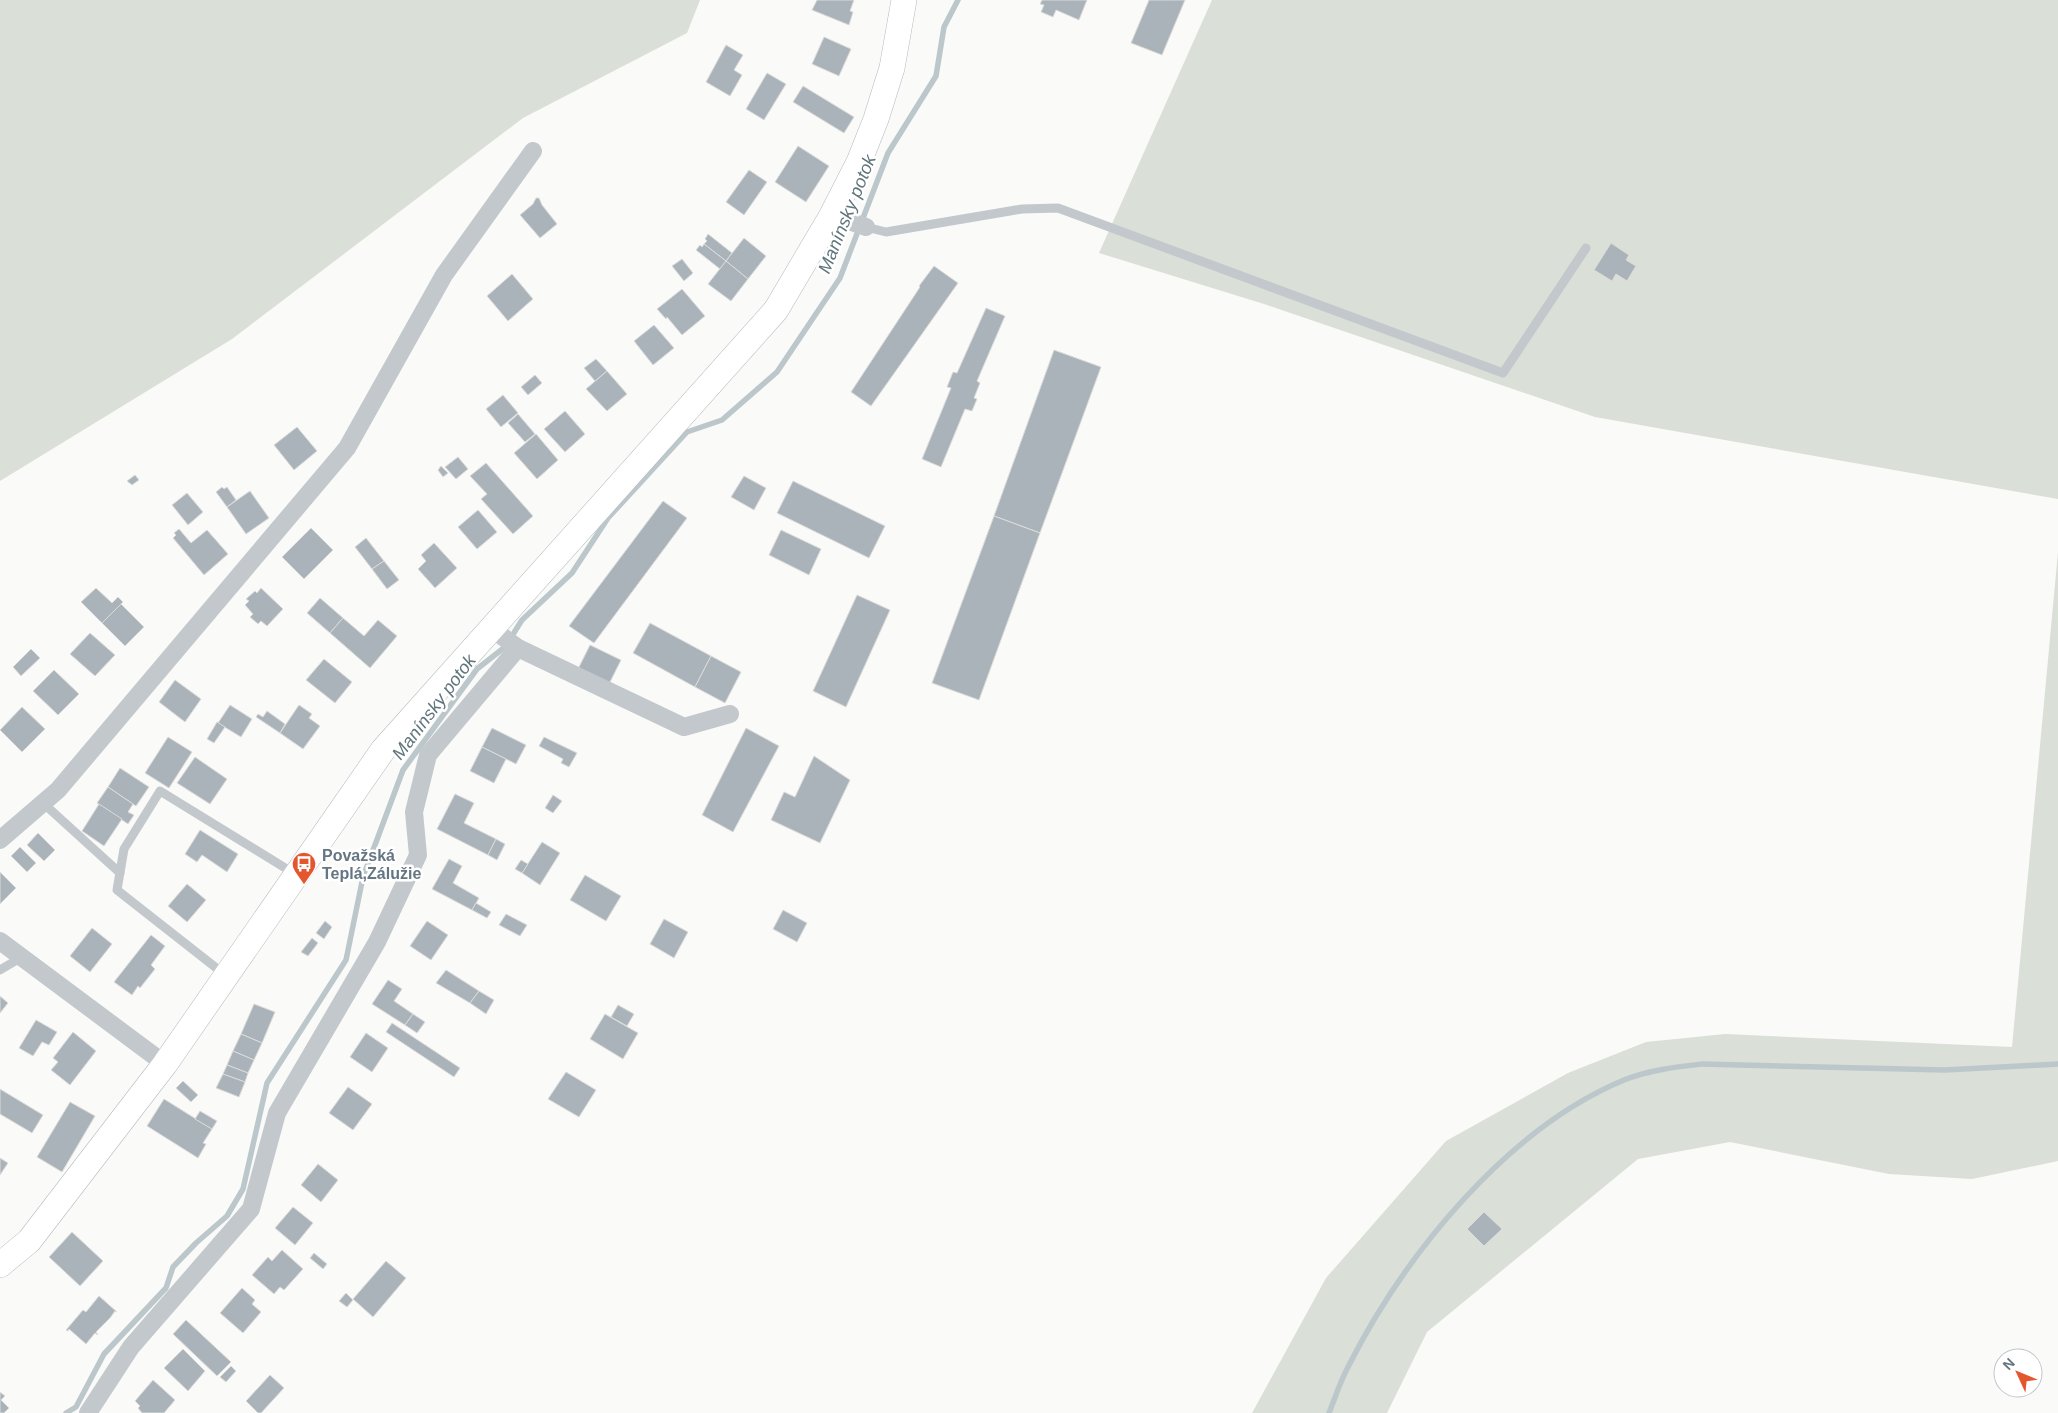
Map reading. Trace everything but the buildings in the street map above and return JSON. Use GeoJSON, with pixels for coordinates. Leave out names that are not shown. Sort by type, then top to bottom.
{"type":"FeatureCollection","features":[{"type":"Feature","properties":{"kind":"street"},"geometry":{"type":"LineString","coordinates":[[0,1265],[29,1241],[165,1064],[383,750],[776,310],[851,221],[859,162],[876,120],[892,68],[904,0]]}},
{"type":"Feature","properties":{"kind":"street"},"geometry":{"type":"LineString","coordinates":[[0,840],[58,790],[347,448],[444,275],[533,151]]}},
{"type":"Feature","properties":{"kind":"street"},"geometry":{"type":"LineString","coordinates":[[491,628],[518,648],[684,727],[730,714]]}},
{"type":"Feature","properties":{"kind":"street"},"geometry":{"type":"LineString","coordinates":[[88,1413],[131,1347],[251,1209],[277,1113],[377,942],[418,855],[414,812],[428,755],[518,648]]}},
{"type":"Feature","properties":{"kind":"street"},"geometry":{"type":"LineString","coordinates":[[0,941],[165,1064]]}},
{"type":"Feature","properties":{"kind":"lane"},"geometry":{"type":"LineString","coordinates":[[851,221],[886,232],[1022,209],[1058,208],[1503,373],[1586,248]]}},
{"type":"Feature","properties":{"kind":"lane"},"geometry":{"type":"LineString","coordinates":[[226,976],[117,890],[124,849],[160,791],[297,875]]}},
{"type":"Feature","properties":{"kind":"lane"},"geometry":{"type":"LineString","coordinates":[[42,803],[120,873]]}},
{"type":"Feature","properties":{"kind":"lane"},"geometry":{"type":"LineString","coordinates":[[0,970],[22,957]]}},
{"type":"Feature","properties":{"kind":"shaded area"},"geometry":{"type":"Polygon","coordinates":[[[0,0],[700,0],[687,33],[523,118],[232,339],[0,481],[0,0]]]}},
{"type":"Feature","properties":{"kind":"shaded area"},"geometry":{"type":"Polygon","coordinates":[[[1212,0],[2058,0],[2058,499],[1595,417],[1264,304],[1099,253],[1212,0]]]}},
{"type":"Feature","properties":{"kind":"shaded area"},"geometry":{"type":"Polygon","coordinates":[[[2058,552],[2058,1161],[1972,1179],[1889,1174],[1730,1142],[1638,1159],[1427,1332],[1387,1413],[1252,1413],[1326,1278],[1446,1141],[1568,1073],[1646,1042],[1725,1034],[2012,1047],[2058,552]]]}},
{"type":"Feature","properties":{"kind":"waterway","name":"Manínsky potok"},"geometry":{"type":"LineString","coordinates":[[66,1413],[76,1407],[104,1354],[166,1288],[173,1267],[196,1243],[227,1216],[243,1189],[267,1083],[346,960],[363,877],[403,770],[477,669],[505,647],[522,620],[572,573],[608,518],[687,432],[722,420],[777,372],[840,278],[888,153],[936,76],[944,27],[958,0]]}},
{"type":"Feature","properties":{"kind":"waterway"},"geometry":{"type":"LineString","coordinates":[[1329,1413],[1345,1373],[1371,1325],[1398,1282],[1429,1240],[1463,1200],[1500,1163],[1539,1130],[1581,1102],[1624,1080],[1653,1071],[1702,1064],[1945,1070],[2058,1064]]}},
{"type":"Feature","properties":{"kind":"place","name":"Považská Teplá,Zálužie"},"geometry":{"type":"Point","coordinates":[304,885]}}]}
